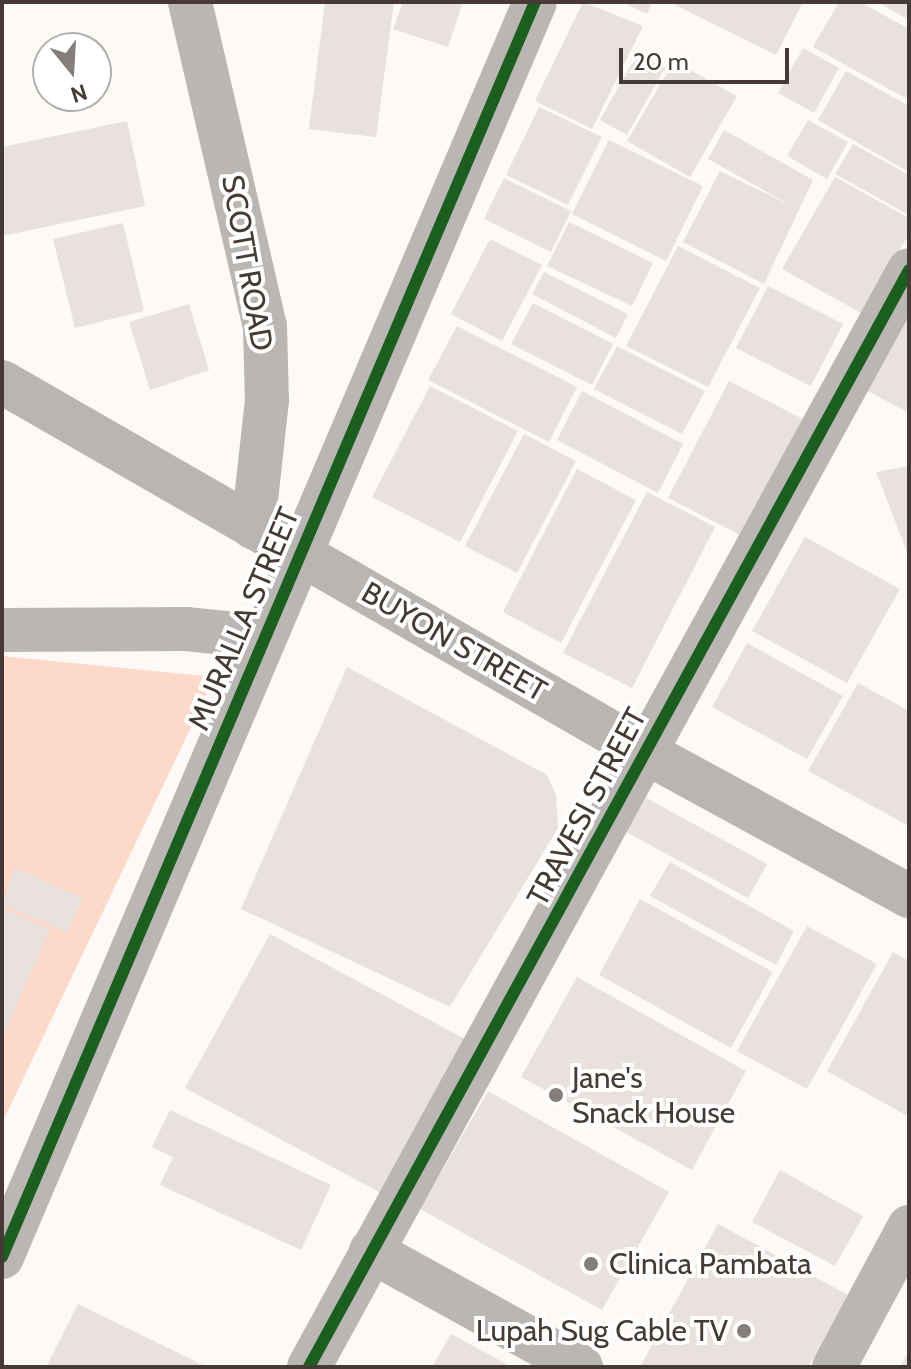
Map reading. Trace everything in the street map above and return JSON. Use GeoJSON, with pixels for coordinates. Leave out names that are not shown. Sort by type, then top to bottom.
{"type":"FeatureCollection","features":[{"type":"Feature","properties":{"kind":"main road","name":"BUYON STREET"},"geometry":{"type":"LineString","coordinates":[[2,382],[645,752],[909,896]]}},
{"type":"Feature","properties":{"kind":"street","name":"SCOTT ROAD"},"geometry":{"type":"LineString","coordinates":[[190,2],[265,326],[267,400],[253,527]]}},
{"type":"Feature","properties":{"kind":"street","name":"MURALLA STREET"},"geometry":{"type":"LineString","coordinates":[[2,1257],[298,553],[535,2]]}},
{"type":"Feature","properties":{"kind":"street","name":"TRAVESI STREET"},"geometry":{"type":"LineString","coordinates":[[309,1367],[371,1251],[437,1139],[909,270]]}},
{"type":"Feature","properties":{"kind":"street"},"geometry":{"type":"LineString","coordinates":[[2,630],[186,629],[264,637]]}},
{"type":"Feature","properties":{"kind":"street"},"geometry":{"type":"LineString","coordinates":[[834,1367],[909,1227]]}},
{"type":"Feature","properties":{"kind":"street"},"geometry":{"type":"LineString","coordinates":[[371,1251],[581,1367]]}},
{"type":"Feature","properties":{"kind":"shaded area"},"geometry":{"type":"Polygon","coordinates":[[[2,656],[215,677],[2,1123],[2,656]]]}},
{"type":"Feature","properties":{"kind":"building"},"geometry":{"type":"Polygon","coordinates":[[[325,2],[394,2],[376,137],[309,129],[325,2]]]}},
{"type":"Feature","properties":{"kind":"building"},"geometry":{"type":"Polygon","coordinates":[[[403,2],[463,2],[448,47],[393,29],[403,2]]]}},
{"type":"Feature","properties":{"kind":"building"},"geometry":{"type":"Polygon","coordinates":[[[583,2],[643,26],[592,129],[535,101],[583,2]]]}},
{"type":"Feature","properties":{"kind":"building"},"geometry":{"type":"Polygon","coordinates":[[[622,2],[652,2],[647,14],[622,2]]]}},
{"type":"Feature","properties":{"kind":"building"},"geometry":{"type":"Polygon","coordinates":[[[669,2],[803,2],[776,55],[669,2]]]}},
{"type":"Feature","properties":{"kind":"building"},"geometry":{"type":"Polygon","coordinates":[[[839,2],[860,2],[909,29],[909,100],[813,47],[839,2]]]}},
{"type":"Feature","properties":{"kind":"building"},"geometry":{"type":"Polygon","coordinates":[[[877,2],[909,2],[909,20],[877,2]]]}},
{"type":"Feature","properties":{"kind":"building"},"geometry":{"type":"Polygon","coordinates":[[[803,48],[839,68],[814,113],[778,93],[803,48]]]}},
{"type":"Feature","properties":{"kind":"building"},"geometry":{"type":"Polygon","coordinates":[[[638,53],[665,68],[627,135],[600,120],[638,53]]]}},
{"type":"Feature","properties":{"kind":"building"},"geometry":{"type":"Polygon","coordinates":[[[674,61],[737,96],[690,177],[627,141],[674,61]]]}},
{"type":"Feature","properties":{"kind":"building"},"geometry":{"type":"Polygon","coordinates":[[[846,71],[909,106],[909,172],[818,120],[846,71]]]}},
{"type":"Feature","properties":{"kind":"building"},"geometry":{"type":"Polygon","coordinates":[[[539,107],[602,137],[568,205],[506,175],[539,107]]]}},
{"type":"Feature","properties":{"kind":"building"},"geometry":{"type":"Polygon","coordinates":[[[808,120],[848,142],[827,179],[787,156],[808,120]]]}},
{"type":"Feature","properties":{"kind":"building"},"geometry":{"type":"Polygon","coordinates":[[[127,121],[145,206],[2,236],[2,147],[127,121]]]}},
{"type":"Feature","properties":{"kind":"building"},"geometry":{"type":"Polygon","coordinates":[[[724,130],[813,180],[764,284],[683,242],[720,171],[794,207],[708,159],[724,130]]]}},
{"type":"Feature","properties":{"kind":"building"},"geometry":{"type":"Polygon","coordinates":[[[609,140],[703,186],[666,261],[572,214],[609,140]]]}},
{"type":"Feature","properties":{"kind":"building"},"geometry":{"type":"Polygon","coordinates":[[[853,144],[909,175],[909,215],[835,174],[853,144]]]}},
{"type":"Feature","properties":{"kind":"building"},"geometry":{"type":"Polygon","coordinates":[[[835,177],[909,218],[909,234],[863,314],[782,269],[835,177]]]}},
{"type":"Feature","properties":{"kind":"building"},"geometry":{"type":"Polygon","coordinates":[[[504,178],[571,211],[551,252],[484,219],[504,178]]]}},
{"type":"Feature","properties":{"kind":"building"},"geometry":{"type":"Polygon","coordinates":[[[569,222],[653,263],[632,306],[547,266],[569,222]]]}},
{"type":"Feature","properties":{"kind":"building"},"geometry":{"type":"Polygon","coordinates":[[[123,223],[144,311],[75,328],[53,239],[123,223]]]}},
{"type":"Feature","properties":{"kind":"building"},"geometry":{"type":"Polygon","coordinates":[[[490,239],[542,265],[502,341],[451,314],[490,239]]]}},
{"type":"Feature","properties":{"kind":"building"},"geometry":{"type":"Polygon","coordinates":[[[678,246],[760,288],[708,387],[626,346],[678,246]]]}},
{"type":"Feature","properties":{"kind":"building"},"geometry":{"type":"Polygon","coordinates":[[[544,272],[628,314],[616,338],[532,294],[544,272]]]}},
{"type":"Feature","properties":{"kind":"building"},"geometry":{"type":"Polygon","coordinates":[[[768,286],[843,324],[811,386],[736,348],[768,286]]]}},
{"type":"Feature","properties":{"kind":"building"},"geometry":{"type":"Polygon","coordinates":[[[533,303],[613,344],[592,385],[511,344],[533,303]]]}},
{"type":"Feature","properties":{"kind":"building"},"geometry":{"type":"Polygon","coordinates":[[[189,304],[209,370],[150,390],[129,322],[189,304]]]}},
{"type":"Feature","properties":{"kind":"building"},"geometry":{"type":"Polygon","coordinates":[[[909,308],[909,413],[864,389],[909,308]]]}},
{"type":"Feature","properties":{"kind":"building"},"geometry":{"type":"Polygon","coordinates":[[[457,326],[577,387],[549,442],[428,380],[457,326]]]}},
{"type":"Feature","properties":{"kind":"building"},"geometry":{"type":"Polygon","coordinates":[[[617,346],[705,391],[682,434],[594,389],[617,346]]]}},
{"type":"Feature","properties":{"kind":"building"},"geometry":{"type":"Polygon","coordinates":[[[729,381],[816,426],[756,543],[668,498],[729,381]]]}},
{"type":"Feature","properties":{"kind":"building"},"geometry":{"type":"Polygon","coordinates":[[[430,386],[518,431],[460,542],[372,497],[430,386]]]}},
{"type":"Feature","properties":{"kind":"building"},"geometry":{"type":"Polygon","coordinates":[[[582,391],[683,444],[658,493],[557,440],[582,391]]]}},
{"type":"Feature","properties":{"kind":"building"},"geometry":{"type":"Polygon","coordinates":[[[524,434],[576,461],[517,573],[465,546],[524,434]]]}},
{"type":"Feature","properties":{"kind":"building"},"geometry":{"type":"Polygon","coordinates":[[[909,466],[909,557],[876,472],[909,466]]]}},
{"type":"Feature","properties":{"kind":"building"},"geometry":{"type":"Polygon","coordinates":[[[577,469],[636,500],[561,643],[503,612],[577,469]]]}},
{"type":"Feature","properties":{"kind":"building"},"geometry":{"type":"Polygon","coordinates":[[[647,492],[715,527],[632,688],[563,653],[647,492]]]}},
{"type":"Feature","properties":{"kind":"building"},"geometry":{"type":"Polygon","coordinates":[[[805,537],[900,589],[847,683],[752,631],[805,537]]]}},
{"type":"Feature","properties":{"kind":"building"},"geometry":{"type":"Polygon","coordinates":[[[747,643],[843,696],[807,759],[712,707],[747,643]]]}},
{"type":"Feature","properties":{"kind":"building"},"geometry":{"type":"Polygon","coordinates":[[[347,667],[547,775],[556,795],[558,828],[450,1007],[241,909],[347,667]]]}},
{"type":"Feature","properties":{"kind":"building"},"geometry":{"type":"Polygon","coordinates":[[[858,683],[909,711],[909,826],[808,771],[858,683]]]}},
{"type":"Feature","properties":{"kind":"building"},"geometry":{"type":"Polygon","coordinates":[[[646,798],[767,864],[748,898],[626,832],[646,798]]]}},
{"type":"Feature","properties":{"kind":"building"},"geometry":{"type":"Polygon","coordinates":[[[670,862],[794,931],[776,965],[650,896],[670,862]]]}},
{"type":"Feature","properties":{"kind":"building"},"geometry":{"type":"Polygon","coordinates":[[[15,868],[83,898],[67,932],[2,904],[15,868]]]}},
{"type":"Feature","properties":{"kind":"building"},"geometry":{"type":"Polygon","coordinates":[[[640,899],[773,972],[731,1048],[599,975],[640,899]]]}},
{"type":"Feature","properties":{"kind":"building"},"geometry":{"type":"Polygon","coordinates":[[[2,908],[50,929],[4,1034],[2,1033],[2,908]]]}},
{"type":"Feature","properties":{"kind":"building"},"geometry":{"type":"Polygon","coordinates":[[[807,926],[877,964],[807,1089],[737,1051],[807,926]]]}},
{"type":"Feature","properties":{"kind":"building"},"geometry":{"type":"Polygon","coordinates":[[[270,934],[478,1046],[394,1200],[185,1088],[270,934]]]}},
{"type":"Feature","properties":{"kind":"building"},"geometry":{"type":"Polygon","coordinates":[[[893,952],[909,961],[909,1117],[827,1071],[893,952]]]}},
{"type":"Feature","properties":{"kind":"building"},"geometry":{"type":"Polygon","coordinates":[[[577,977],[746,1071],[692,1170],[521,1077],[577,977]]]}},
{"type":"Feature","properties":{"kind":"building"},"geometry":{"type":"Polygon","coordinates":[[[488,1091],[669,1192],[602,1310],[420,1209],[488,1091]]]}},
{"type":"Feature","properties":{"kind":"building"},"geometry":{"type":"Polygon","coordinates":[[[170,1110],[331,1185],[301,1250],[160,1185],[173,1157],[152,1147],[170,1110]]]}},
{"type":"Feature","properties":{"kind":"building"},"geometry":{"type":"Polygon","coordinates":[[[780,1170],[863,1216],[835,1266],[752,1222],[780,1170]]]}},
{"type":"Feature","properties":{"kind":"building","name":"Lupah Sug Cable TV"},"geometry":{"type":"Polygon","coordinates":[[[718,1224],[848,1295],[808,1367],[640,1367],[718,1224]]]}},
{"type":"Feature","properties":{"kind":"building"},"geometry":{"type":"Polygon","coordinates":[[[78,1304],[207,1367],[46,1367],[78,1304]]]}},
{"type":"Feature","properties":{"kind":"building"},"geometry":{"type":"Polygon","coordinates":[[[451,1334],[512,1367],[432,1367],[451,1334]]]}},
{"type":"Feature","properties":{"kind":"building"},"geometry":{"type":"Polygon","coordinates":[[[909,1351],[909,1367],[900,1367],[909,1351]]]}},
{"type":"Feature","properties":{"kind":"cycle path"},"geometry":{"type":"LineString","coordinates":[[2,1257],[535,2]]}},
{"type":"Feature","properties":{"kind":"cycle path"},"geometry":{"type":"LineString","coordinates":[[309,1367],[909,270]]}},
{"type":"Feature","properties":{"kind":"place","name":"Jane's Snack House"},"geometry":{"type":"Point","coordinates":[556,1095]}},
{"type":"Feature","properties":{"kind":"place","name":"Clinica Pambata"},"geometry":{"type":"Point","coordinates":[591,1264]}},
{"type":"Feature","properties":{"kind":"place","name":"Lupah Sug Cable TV"},"geometry":{"type":"Point","coordinates":[744,1331]}}]}
